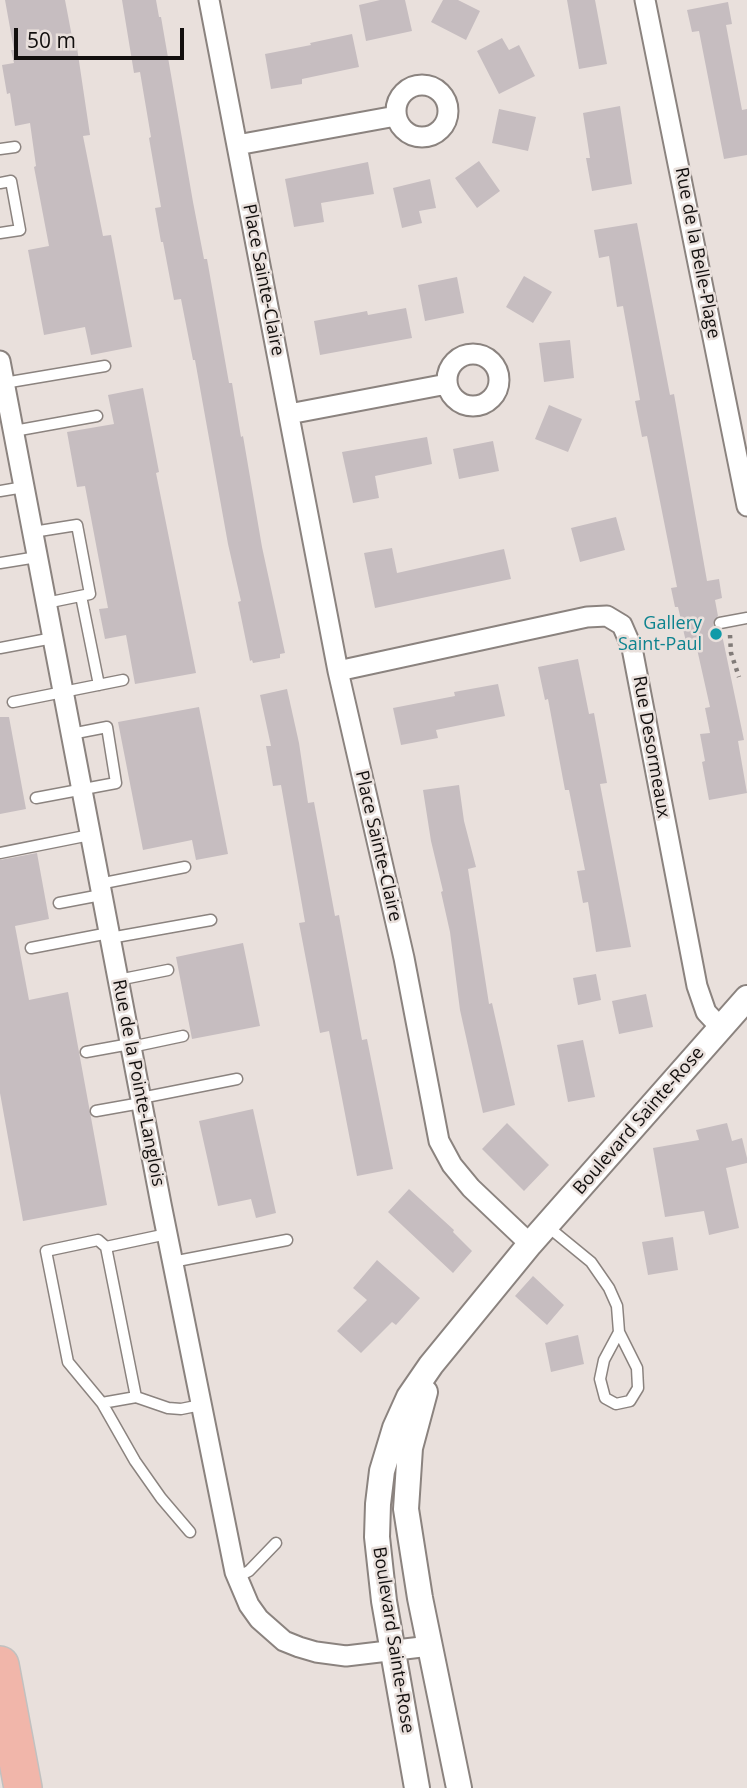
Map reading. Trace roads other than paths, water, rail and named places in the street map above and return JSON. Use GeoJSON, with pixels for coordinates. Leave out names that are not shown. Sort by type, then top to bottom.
{"type":"FeatureCollection","features":[{"type":"Feature","properties":{"kind":"highway"},"geometry":{"type":"LineString","coordinates":[[0,1665],[3,1702],[23,1788]]}},
{"type":"Feature","properties":{"kind":"street","name":"Place Sainte-Claire"},"geometry":{"type":"LineString","coordinates":[[209,0],[338,671],[404,958],[439,1141],[452,1164],[471,1188],[530,1244]]}},
{"type":"Feature","properties":{"kind":"street","name":"Rue de la Belle-Plage"},"geometry":{"type":"LineString","coordinates":[[645,0],[747,506]]}},
{"type":"Feature","properties":{"kind":"street"},"geometry":{"type":"LineString","coordinates":[[237,145],[396,116]]}},
{"type":"Feature","properties":{"kind":"street","name":"Rue de la Pointe-Langlois"},"geometry":{"type":"LineString","coordinates":[[0,361],[4,396],[14,431],[130,1046],[226,1536],[237,1577],[249,1605],[259,1619],[284,1641],[330,1654],[365,1655],[430,1646]]}},
{"type":"Feature","properties":{"kind":"street"},"geometry":{"type":"LineString","coordinates":[[289,414],[447,384]]}},
{"type":"Feature","properties":{"kind":"street","name":"Rue Desormeaux"},"geometry":{"type":"LineString","coordinates":[[338,671],[587,617],[607,616],[622,625],[632,648],[697,986],[706,1012],[721,1028]]}},
{"type":"Feature","properties":{"kind":"street","name":"Boulevard Sainte-Rose"},"geometry":{"type":"LineString","coordinates":[[417,1788],[393,1651],[377,1537],[382,1471],[395,1428],[409,1397],[431,1365],[530,1244],[747,998]]}},
{"type":"Feature","properties":{"kind":"street","name":"Boulevard Sainte-Rose"},"geometry":{"type":"LineString","coordinates":[[451,1342],[427,1388],[414,1432],[407,1469],[406,1509],[459,1788]]}},
{"type":"Feature","properties":{"kind":"lane"},"geometry":{"type":"LineString","coordinates":[[0,149],[15,147]]}},
{"type":"Feature","properties":{"kind":"lane"},"geometry":{"type":"LineString","coordinates":[[0,183],[11,181],[20,230],[0,233]]}},
{"type":"Feature","properties":{"kind":"lane"},"geometry":{"type":"LineString","coordinates":[[4,396],[105,366]]}},
{"type":"Feature","properties":{"kind":"lane"},"geometry":{"type":"LineString","coordinates":[[14,431],[97,416]]}},
{"type":"Feature","properties":{"kind":"lane"},"geometry":{"type":"LineString","coordinates":[[0,491],[24,487]]}},
{"type":"Feature","properties":{"kind":"lane"},"geometry":{"type":"LineString","coordinates":[[33,532],[77,525],[90,594],[46,603]]}},
{"type":"Feature","properties":{"kind":"lane"},"geometry":{"type":"LineString","coordinates":[[0,563],[37,557]]}},
{"type":"Feature","properties":{"kind":"lane"},"geometry":{"type":"LineString","coordinates":[[81,596],[99,685]]}},
{"type":"Feature","properties":{"kind":"lane"},"geometry":{"type":"LineString","coordinates":[[720,623],[747,618]]}},
{"type":"Feature","properties":{"kind":"lane"},"geometry":{"type":"LineString","coordinates":[[0,648],[53,638]]}},
{"type":"Feature","properties":{"kind":"lane"},"geometry":{"type":"LineString","coordinates":[[13,702],[123,680]]}},
{"type":"Feature","properties":{"kind":"lane"},"geometry":{"type":"LineString","coordinates":[[36,798],[116,783],[107,727],[71,734]]}},
{"type":"Feature","properties":{"kind":"lane"},"geometry":{"type":"LineString","coordinates":[[0,853],[90,835]]}},
{"type":"Feature","properties":{"kind":"lane"},"geometry":{"type":"LineString","coordinates":[[59,903],[185,867]]}},
{"type":"Feature","properties":{"kind":"lane"},"geometry":{"type":"LineString","coordinates":[[31,948],[211,920]]}},
{"type":"Feature","properties":{"kind":"lane"},"geometry":{"type":"LineString","coordinates":[[118,980],[168,970]]}},
{"type":"Feature","properties":{"kind":"lane"},"geometry":{"type":"LineString","coordinates":[[86,1052],[183,1036]]}},
{"type":"Feature","properties":{"kind":"lane"},"geometry":{"type":"LineString","coordinates":[[96,1111],[237,1079]]}},
{"type":"Feature","properties":{"kind":"lane"},"geometry":{"type":"LineString","coordinates":[[547,1226],[580,1252],[600,1273],[617,1306],[619,1332],[637,1368],[638,1388],[630,1401],[616,1404],[605,1398],[600,1379],[604,1360],[619,1332]]}},
{"type":"Feature","properties":{"kind":"lane"},"geometry":{"type":"LineString","coordinates":[[106,1247],[167,1234]]}},
{"type":"Feature","properties":{"kind":"lane"},"geometry":{"type":"LineString","coordinates":[[136,1397],[106,1247],[98,1240],[46,1251],[68,1362],[102,1403],[135,1461],[161,1498],[190,1532]]}},
{"type":"Feature","properties":{"kind":"lane"},"geometry":{"type":"LineString","coordinates":[[173,1262],[287,1240]]}},
{"type":"Feature","properties":{"kind":"lane"},"geometry":{"type":"LineString","coordinates":[[102,1403],[136,1397],[181,1409],[201,1405]]}},
{"type":"Feature","properties":{"kind":"lane"},"geometry":{"type":"LineString","coordinates":[[237,1577],[249,1571],[276,1543]]}},
{"type":"Feature","properties":{"kind":"place","name":"Gallery Saint-Paul"},"geometry":{"type":"Point","coordinates":[716,634]}}]}
